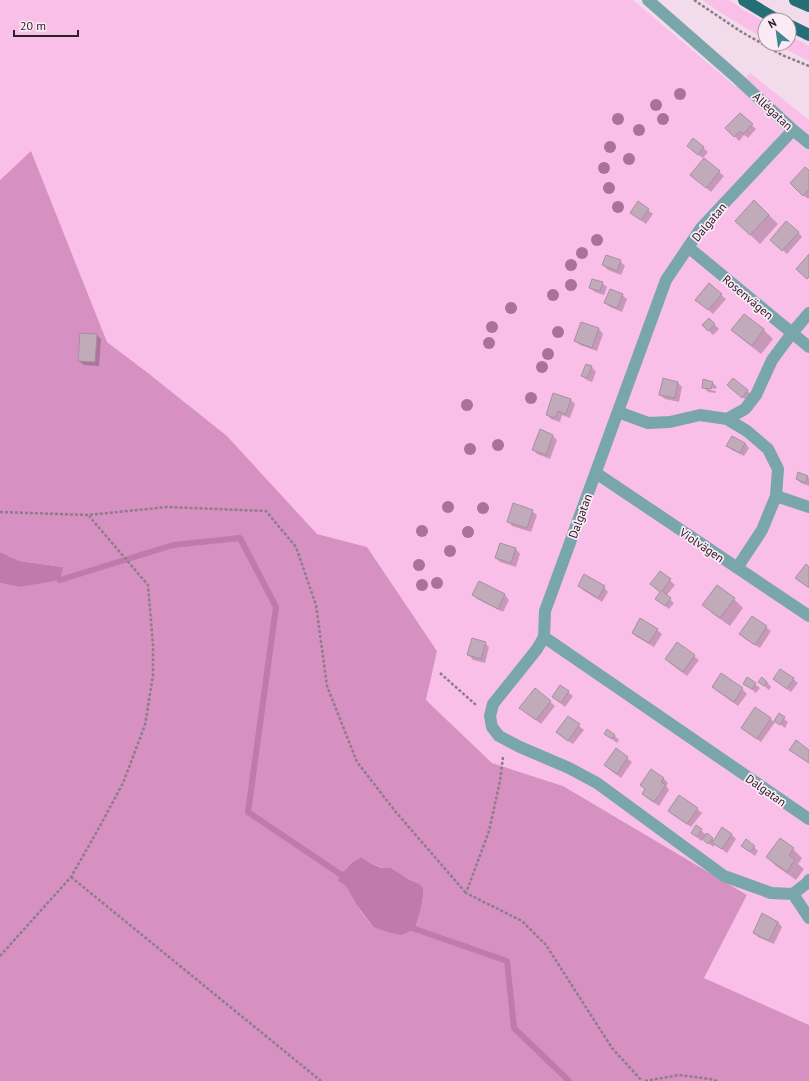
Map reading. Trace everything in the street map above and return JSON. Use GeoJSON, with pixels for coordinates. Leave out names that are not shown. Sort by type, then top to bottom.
{"type":"FeatureCollection","features":[{"type":"Feature","properties":{"kind":"main road"},"geometry":{"type":"LineString","coordinates":[[744,0],[764,12]]}},
{"type":"Feature","properties":{"kind":"main road"},"geometry":{"type":"LineString","coordinates":[[795,0],[809,6]]}},
{"type":"Feature","properties":{"kind":"main road"},"geometry":{"type":"LineString","coordinates":[[797,29],[809,35]]}},
{"type":"Feature","properties":{"kind":"street","name":"Allégatan"},"geometry":{"type":"LineString","coordinates":[[648,0],[809,143]]}},
{"type":"Feature","properties":{"kind":"street","name":"Dalgatan"},"geometry":{"type":"LineString","coordinates":[[793,130],[701,228],[666,280],[545,611],[544,637],[809,820]]}},
{"type":"Feature","properties":{"kind":"street","name":"Rosenvägen"},"geometry":{"type":"LineString","coordinates":[[688,247],[809,347]]}},
{"type":"Feature","properties":{"kind":"street"},"geometry":{"type":"LineString","coordinates":[[727,419],[745,409],[756,395],[772,360],[809,313]]}},
{"type":"Feature","properties":{"kind":"street"},"geometry":{"type":"LineString","coordinates":[[618,412],[648,423],[670,422],[700,415],[727,419],[747,431],[768,449],[778,469],[776,496],[762,530],[737,568]]}},
{"type":"Feature","properties":{"kind":"street","name":"Violvägen"},"geometry":{"type":"LineString","coordinates":[[596,473],[809,616]]}},
{"type":"Feature","properties":{"kind":"street"},"geometry":{"type":"LineString","coordinates":[[776,496],[809,507]]}},
{"type":"Feature","properties":{"kind":"street"},"geometry":{"type":"LineString","coordinates":[[544,637],[537,650],[494,704],[490,716],[492,726],[499,736],[520,747],[569,768],[597,783],[724,876],[771,893],[793,894],[809,880]]}},
{"type":"Feature","properties":{"kind":"street"},"geometry":{"type":"LineString","coordinates":[[793,894],[809,918]]}},
{"type":"Feature","properties":{"kind":"path"},"geometry":{"type":"LineString","coordinates":[[694,0],[740,31],[782,55],[809,66]]}},
{"type":"Feature","properties":{"kind":"path"},"geometry":{"type":"LineString","coordinates":[[0,512],[88,516],[167,507],[266,511],[296,547],[316,605],[328,686],[357,762],[395,811],[466,893],[522,921],[546,945],[612,1048],[643,1081],[679,1075],[717,1081]]}},
{"type":"Feature","properties":{"kind":"path"},"geometry":{"type":"LineString","coordinates":[[0,956],[71,877],[123,783],[145,725],[153,675],[153,645],[148,585],[88,516]]}},
{"type":"Feature","properties":{"kind":"path"},"geometry":{"type":"LineString","coordinates":[[440,673],[484,713],[490,716]]}},
{"type":"Feature","properties":{"kind":"path"},"geometry":{"type":"LineString","coordinates":[[466,893],[489,831],[500,781],[503,756],[508,740]]}},
{"type":"Feature","properties":{"kind":"path"},"geometry":{"type":"LineString","coordinates":[[71,877],[321,1081]]}},
{"type":"Feature","properties":{"kind":"shaded area"},"geometry":{"type":"Polygon","coordinates":[[[0,0],[633,0],[736,87],[750,73],[809,120],[809,1025],[704,978],[747,895],[563,786],[492,763],[426,700],[437,651],[367,547],[317,534],[227,436],[107,342],[31,151],[0,180],[0,0]]]}},
{"type":"Feature","properties":{"kind":"shaded area"},"geometry":{"type":"Polygon","coordinates":[[[702,0],[729,0],[757,17],[757,34],[702,0]]]}},
{"type":"Feature","properties":{"kind":"shaded area"},"geometry":{"type":"Polygon","coordinates":[[[797,39],[809,46],[809,61],[791,52],[797,52],[797,39]]]}},
{"type":"Feature","properties":{"kind":"shaded area"},"geometry":{"type":"Polygon","coordinates":[[[31,151],[107,342],[227,436],[317,534],[367,547],[437,651],[426,700],[492,763],[563,786],[747,895],[704,978],[809,1025],[809,1081],[0,1081],[0,583],[19,587],[63,567],[20,561],[0,552],[0,180],[31,151]],[[361,857],[351,863],[340,873],[359,908],[373,927],[415,929],[423,897],[418,883],[410,880],[391,868],[383,868],[372,864],[361,857]]]}},
{"type":"Feature","properties":{"kind":"shaded area"},"geometry":{"type":"Polygon","coordinates":[[[0,552],[20,561],[63,567],[60,580],[19,587],[0,583],[0,552]]]}},
{"type":"Feature","properties":{"kind":"shaded area"},"geometry":{"type":"Polygon","coordinates":[[[361,857],[382,868],[391,868],[410,880],[418,883],[423,888],[421,909],[415,929],[401,935],[373,927],[356,904],[345,885],[338,881],[340,873],[351,863],[361,857]]]}},
{"type":"Feature","properties":{"kind":"building"},"geometry":{"type":"Polygon","coordinates":[[[740,113],[753,124],[743,134],[740,131],[734,137],[725,128],[740,113]]]}},
{"type":"Feature","properties":{"kind":"building"},"geometry":{"type":"Polygon","coordinates":[[[693,138],[704,147],[698,155],[687,146],[693,138]]]}},
{"type":"Feature","properties":{"kind":"building"},"geometry":{"type":"Polygon","coordinates":[[[704,158],[720,171],[706,188],[690,175],[704,158]]]}},
{"type":"Feature","properties":{"kind":"building"},"geometry":{"type":"Polygon","coordinates":[[[805,167],[809,170],[809,189],[803,196],[790,183],[805,167]]]}},
{"type":"Feature","properties":{"kind":"building"},"geometry":{"type":"Polygon","coordinates":[[[754,200],[769,215],[750,235],[735,221],[754,200]]]}},
{"type":"Feature","properties":{"kind":"building"},"geometry":{"type":"Polygon","coordinates":[[[638,201],[649,209],[641,220],[630,213],[638,201]]]}},
{"type":"Feature","properties":{"kind":"building"},"geometry":{"type":"Polygon","coordinates":[[[786,221],[799,232],[782,251],[770,240],[786,221]]]}},
{"type":"Feature","properties":{"kind":"building"},"geometry":{"type":"Polygon","coordinates":[[[809,254],[809,277],[807,279],[796,269],[809,254]]]}},
{"type":"Feature","properties":{"kind":"building"},"geometry":{"type":"Polygon","coordinates":[[[606,255],[621,260],[617,271],[602,265],[606,255]]]}},
{"type":"Feature","properties":{"kind":"building"},"geometry":{"type":"Polygon","coordinates":[[[592,279],[603,282],[600,291],[589,288],[592,279]]]}},
{"type":"Feature","properties":{"kind":"building"},"geometry":{"type":"Polygon","coordinates":[[[709,283],[722,294],[708,310],[695,300],[709,283]]]}},
{"type":"Feature","properties":{"kind":"building"},"geometry":{"type":"Polygon","coordinates":[[[610,289],[623,294],[617,308],[604,303],[610,289]]]}},
{"type":"Feature","properties":{"kind":"building"},"geometry":{"type":"Polygon","coordinates":[[[744,314],[764,329],[752,346],[731,330],[744,314]]]}},
{"type":"Feature","properties":{"kind":"building"},"geometry":{"type":"Polygon","coordinates":[[[709,318],[715,324],[708,331],[702,325],[709,318]]]}},
{"type":"Feature","properties":{"kind":"building"},"geometry":{"type":"Polygon","coordinates":[[[581,322],[599,328],[592,348],[574,341],[581,322]]]}},
{"type":"Feature","properties":{"kind":"building"},"geometry":{"type":"Polygon","coordinates":[[[80,333],[97,334],[95,362],[78,361],[80,333]]]}},
{"type":"Feature","properties":{"kind":"building"},"geometry":{"type":"Polygon","coordinates":[[[586,364],[592,366],[587,378],[581,376],[586,364]]]}},
{"type":"Feature","properties":{"kind":"building"},"geometry":{"type":"Polygon","coordinates":[[[663,378],[678,382],[675,398],[659,395],[663,378]]]}},
{"type":"Feature","properties":{"kind":"building"},"geometry":{"type":"Polygon","coordinates":[[[733,378],[748,390],[742,398],[727,385],[733,378]]]}},
{"type":"Feature","properties":{"kind":"building"},"geometry":{"type":"Polygon","coordinates":[[[703,379],[713,382],[711,389],[702,388],[703,379]]]}},
{"type":"Feature","properties":{"kind":"building"},"geometry":{"type":"Polygon","coordinates":[[[553,393],[571,399],[566,414],[558,411],[555,418],[546,415],[553,393]]]}},
{"type":"Feature","properties":{"kind":"building"},"geometry":{"type":"Polygon","coordinates":[[[540,429],[553,435],[546,455],[532,450],[540,429]]]}},
{"type":"Feature","properties":{"kind":"building"},"geometry":{"type":"Polygon","coordinates":[[[732,436],[745,443],[740,453],[726,446],[732,436]]]}},
{"type":"Feature","properties":{"kind":"building"},"geometry":{"type":"Polygon","coordinates":[[[798,472],[808,476],[805,483],[796,479],[798,472]]]}},
{"type":"Feature","properties":{"kind":"building"},"geometry":{"type":"Polygon","coordinates":[[[513,503],[533,510],[527,528],[507,522],[513,503]]]}},
{"type":"Feature","properties":{"kind":"building"},"geometry":{"type":"Polygon","coordinates":[[[500,543],[516,548],[511,563],[495,558],[500,543]]]}},
{"type":"Feature","properties":{"kind":"building"},"geometry":{"type":"Polygon","coordinates":[[[806,564],[809,567],[809,588],[795,578],[806,564]]]}},
{"type":"Feature","properties":{"kind":"building"},"geometry":{"type":"Polygon","coordinates":[[[660,571],[671,579],[662,591],[671,598],[665,606],[655,599],[660,592],[650,584],[660,571]]]}},
{"type":"Feature","properties":{"kind":"building"},"geometry":{"type":"Polygon","coordinates":[[[584,574],[605,586],[598,598],[578,586],[584,574]]]}},
{"type":"Feature","properties":{"kind":"building"},"geometry":{"type":"Polygon","coordinates":[[[479,581],[505,594],[498,609],[472,595],[479,581]]]}},
{"type":"Feature","properties":{"kind":"building"},"geometry":{"type":"Polygon","coordinates":[[[717,585],[735,598],[720,618],[702,605],[717,585]]]}},
{"type":"Feature","properties":{"kind":"building"},"geometry":{"type":"Polygon","coordinates":[[[752,616],[767,626],[755,645],[739,634],[752,616]]]}},
{"type":"Feature","properties":{"kind":"building"},"geometry":{"type":"Polygon","coordinates":[[[640,618],[658,629],[649,643],[632,633],[640,618]]]}},
{"type":"Feature","properties":{"kind":"building"},"geometry":{"type":"Polygon","coordinates":[[[472,638],[486,642],[481,659],[467,655],[472,638]]]}},
{"type":"Feature","properties":{"kind":"building"},"geometry":{"type":"Polygon","coordinates":[[[677,642],[695,655],[683,672],[665,659],[677,642]]]}},
{"type":"Feature","properties":{"kind":"building"},"geometry":{"type":"Polygon","coordinates":[[[780,669],[794,678],[787,689],[773,679],[780,669]]]}},
{"type":"Feature","properties":{"kind":"building"},"geometry":{"type":"Polygon","coordinates":[[[721,673],[743,688],[734,702],[712,687],[721,673]]]}},
{"type":"Feature","properties":{"kind":"building"},"geometry":{"type":"Polygon","coordinates":[[[747,677],[756,683],[752,689],[743,684],[747,677]]]}},
{"type":"Feature","properties":{"kind":"building"},"geometry":{"type":"Polygon","coordinates":[[[762,677],[767,682],[764,686],[758,682],[762,677]]]}},
{"type":"Feature","properties":{"kind":"building"},"geometry":{"type":"Polygon","coordinates":[[[560,685],[569,691],[561,703],[552,697],[560,685]]]}},
{"type":"Feature","properties":{"kind":"building"},"geometry":{"type":"Polygon","coordinates":[[[535,688],[551,701],[536,720],[519,708],[535,688]]]}},
{"type":"Feature","properties":{"kind":"building"},"geometry":{"type":"Polygon","coordinates":[[[755,707],[771,718],[757,739],[741,728],[755,707]]]}},
{"type":"Feature","properties":{"kind":"building"},"geometry":{"type":"Polygon","coordinates":[[[779,713],[785,717],[780,725],[774,721],[779,713]]]}},
{"type":"Feature","properties":{"kind":"building"},"geometry":{"type":"Polygon","coordinates":[[[568,716],[580,724],[568,741],[556,732],[568,716]]]}},
{"type":"Feature","properties":{"kind":"building"},"geometry":{"type":"Polygon","coordinates":[[[607,729],[615,735],[612,739],[604,734],[607,729]]]}},
{"type":"Feature","properties":{"kind":"building"},"geometry":{"type":"Polygon","coordinates":[[[796,740],[809,750],[809,763],[789,750],[796,740]]]}},
{"type":"Feature","properties":{"kind":"building"},"geometry":{"type":"Polygon","coordinates":[[[616,748],[628,757],[617,774],[604,765],[616,748]]]}},
{"type":"Feature","properties":{"kind":"building"},"geometry":{"type":"Polygon","coordinates":[[[651,769],[664,778],[661,782],[666,785],[654,802],[642,794],[645,789],[640,785],[651,769]]]}},
{"type":"Feature","properties":{"kind":"building"},"geometry":{"type":"Polygon","coordinates":[[[679,795],[698,808],[687,824],[668,811],[679,795]]]}},
{"type":"Feature","properties":{"kind":"building"},"geometry":{"type":"Polygon","coordinates":[[[696,825],[702,829],[697,837],[691,833],[696,825]]]}},
{"type":"Feature","properties":{"kind":"building"},"geometry":{"type":"Polygon","coordinates":[[[722,827],[732,834],[722,849],[712,843],[722,827]]]}},
{"type":"Feature","properties":{"kind":"building"},"geometry":{"type":"Polygon","coordinates":[[[707,833],[713,838],[708,844],[702,839],[707,833]]]}},
{"type":"Feature","properties":{"kind":"building"},"geometry":{"type":"Polygon","coordinates":[[[780,838],[794,848],[789,855],[795,859],[787,872],[766,857],[780,838]]]}},
{"type":"Feature","properties":{"kind":"building"},"geometry":{"type":"Polygon","coordinates":[[[746,839],[755,846],[750,852],[741,846],[746,839]]]}},
{"type":"Feature","properties":{"kind":"building"},"geometry":{"type":"Polygon","coordinates":[[[762,913],[778,922],[769,941],[753,933],[762,913]]]}},
{"type":"Feature","properties":{"kind":"waterway"},"geometry":{"type":"LineString","coordinates":[[60,580],[173,545],[240,538],[276,607],[248,812],[346,878]]}},
{"type":"Feature","properties":{"kind":"waterway"},"geometry":{"type":"LineString","coordinates":[[409,925],[415,929],[507,961],[514,1028],[569,1081]]}}]}
